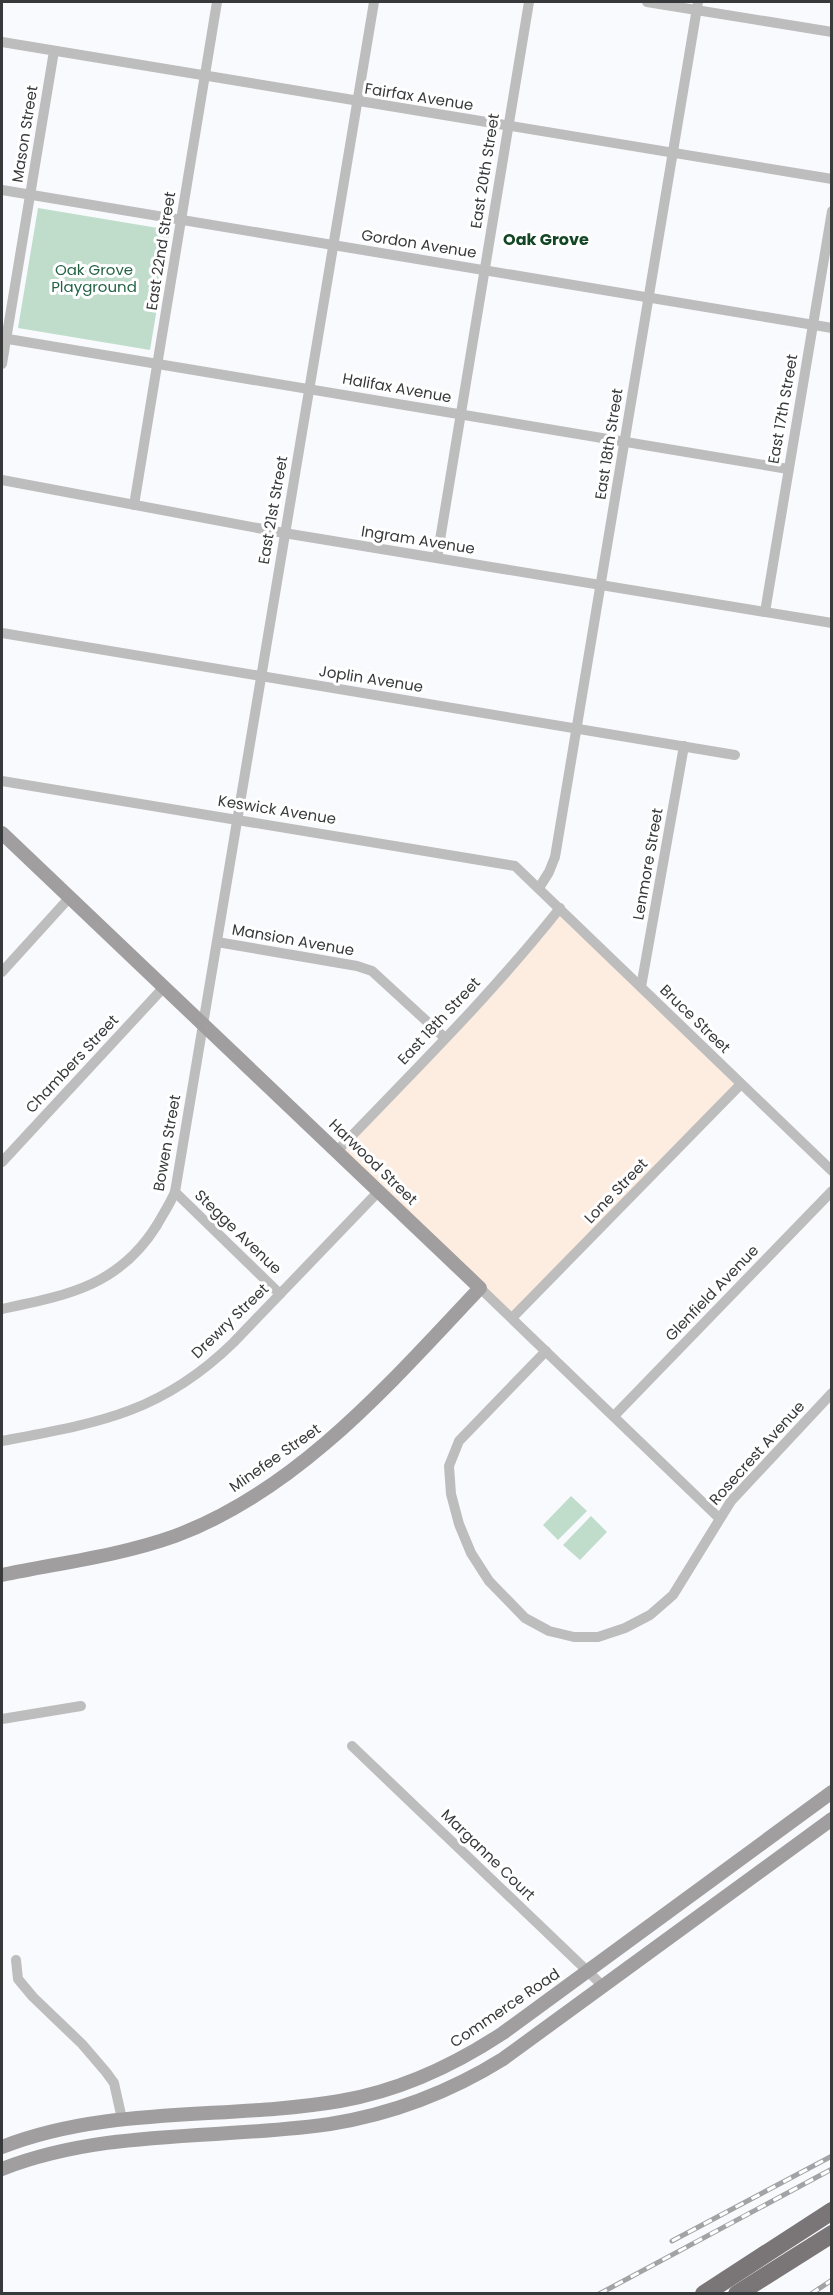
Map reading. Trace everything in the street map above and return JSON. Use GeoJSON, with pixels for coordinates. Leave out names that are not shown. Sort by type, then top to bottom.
{"type":"FeatureCollection","features":[{"type":"Feature","properties":{"kind":"highway"},"geometry":{"type":"LineString","coordinates":[[704,2294],[831,2211]]}},
{"type":"Feature","properties":{"kind":"highway"},"geometry":{"type":"LineString","coordinates":[[737,2294],[831,2234]]}},
{"type":"Feature","properties":{"kind":"main road","name":"Harwood Street"},"geometry":{"type":"LineString","coordinates":[[2,833],[480,1288]]}},
{"type":"Feature","properties":{"kind":"main road","name":"Minefee Street"},"geometry":{"type":"LineString","coordinates":[[2,1575],[150,1544],[196,1527],[249,1500],[356,1418],[480,1288]]}},
{"type":"Feature","properties":{"kind":"main road","name":"Commerce Road"},"geometry":{"type":"LineString","coordinates":[[2,2147],[61,2128],[122,2119],[308,2105],[356,2098],[402,2085],[438,2070],[488,2044],[831,1792]]}},
{"type":"Feature","properties":{"kind":"main road"},"geometry":{"type":"LineString","coordinates":[[2,2169],[36,2157],[90,2144],[311,2126],[387,2111],[445,2090],[490,2067],[831,1819]]}},
{"type":"Feature","properties":{"kind":"street","name":"East 22nd Street"},"geometry":{"type":"LineString","coordinates":[[134,505],[217,2]]}},
{"type":"Feature","properties":{"kind":"street","name":"East 21st Street"},"geometry":{"type":"LineString","coordinates":[[203,1023],[374,2]]}},
{"type":"Feature","properties":{"kind":"street","name":"East 20th Street"},"geometry":{"type":"LineString","coordinates":[[436,558],[529,2]]}},
{"type":"Feature","properties":{"kind":"street"},"geometry":{"type":"LineString","coordinates":[[647,2],[697,6],[831,32]]}},
{"type":"Feature","properties":{"kind":"street","name":"East 18th Street"},"geometry":{"type":"LineString","coordinates":[[539,888],[555,857],[697,6]]}},
{"type":"Feature","properties":{"kind":"street","name":"Fairfax Avenue"},"geometry":{"type":"LineString","coordinates":[[2,42],[831,179]]}},
{"type":"Feature","properties":{"kind":"street","name":"Mason Street"},"geometry":{"type":"LineString","coordinates":[[2,364],[4,338],[54,51]]}},
{"type":"Feature","properties":{"kind":"street","name":"Gordon Avenue"},"geometry":{"type":"LineString","coordinates":[[2,190],[831,328]]}},
{"type":"Feature","properties":{"kind":"street","name":"East 17th Street"},"geometry":{"type":"LineString","coordinates":[[765,612],[831,211]]}},
{"type":"Feature","properties":{"kind":"street","name":"Halifax Avenue"},"geometry":{"type":"LineString","coordinates":[[4,338],[788,469]]}},
{"type":"Feature","properties":{"kind":"street","name":"Ingram Avenue"},"geometry":{"type":"LineString","coordinates":[[2,480],[284,533],[831,623]]}},
{"type":"Feature","properties":{"kind":"street","name":"Joplin Avenue"},"geometry":{"type":"LineString","coordinates":[[2,633],[735,756]]}},
{"type":"Feature","properties":{"kind":"street","name":"Lenmore Street"},"geometry":{"type":"LineString","coordinates":[[641,987],[684,746]]}},
{"type":"Feature","properties":{"kind":"street","name":"Keswick Avenue"},"geometry":{"type":"LineString","coordinates":[[2,781],[511,864],[539,888]]}},
{"type":"Feature","properties":{"kind":"street","name":"Bruce Street"},"geometry":{"type":"LineString","coordinates":[[539,888],[831,1171]]}},
{"type":"Feature","properties":{"kind":"street"},"geometry":{"type":"LineString","coordinates":[[2,972],[70,897]]}},
{"type":"Feature","properties":{"kind":"street","name":"East 18th Street"},"geometry":{"type":"LineString","coordinates":[[337,1150],[445,1038],[540,934],[560,908]]}},
{"type":"Feature","properties":{"kind":"street","name":"Mansion Avenue"},"geometry":{"type":"LineString","coordinates":[[217,942],[357,966],[372,971],[445,1038]]}},
{"type":"Feature","properties":{"kind":"street","name":"Chambers Street"},"geometry":{"type":"LineString","coordinates":[[2,1162],[165,986]]}},
{"type":"Feature","properties":{"kind":"street","name":"Bowen Street"},"geometry":{"type":"LineString","coordinates":[[2,1309],[73,1292],[118,1269],[144,1243],[175,1192],[203,1023]]}},
{"type":"Feature","properties":{"kind":"street","name":"Lone Street"},"geometry":{"type":"LineString","coordinates":[[513,1318],[741,1084]]}},
{"type":"Feature","properties":{"kind":"street","name":"Drewry Street"},"geometry":{"type":"LineString","coordinates":[[2,1441],[100,1422],[142,1406],[178,1388],[221,1355],[379,1191]]}},
{"type":"Feature","properties":{"kind":"street","name":"Glenfield Avenue"},"geometry":{"type":"LineString","coordinates":[[614,1416],[831,1191]]}},
{"type":"Feature","properties":{"kind":"street","name":"Stegge Avenue"},"geometry":{"type":"LineString","coordinates":[[175,1192],[280,1294]]}},
{"type":"Feature","properties":{"kind":"street","name":"Harwood Street"},"geometry":{"type":"LineString","coordinates":[[480,1288],[719,1518]]}},
{"type":"Feature","properties":{"kind":"street","name":"Rosecrest Avenue"},"geometry":{"type":"LineString","coordinates":[[546,1351],[459,1441],[449,1466],[451,1494],[467,1543],[489,1581],[525,1618],[549,1630],[574,1637],[598,1637],[625,1628],[650,1615],[673,1595],[731,1501],[831,1393]]}},
{"type":"Feature","properties":{"kind":"street"},"geometry":{"type":"LineString","coordinates":[[2,1719],[81,1706]]}},
{"type":"Feature","properties":{"kind":"street","name":"Marganne Court"},"geometry":{"type":"LineString","coordinates":[[352,1746],[603,1986]]}},
{"type":"Feature","properties":{"kind":"street"},"geometry":{"type":"LineString","coordinates":[[16,1960],[18,1979],[33,1997],[82,2044],[114,2084],[122,2119]]}},
{"type":"Feature","properties":{"kind":"shaded area"},"geometry":{"type":"Polygon","coordinates":[[[562,911],[740,1084],[512,1319],[337,1150],[562,911]]]}},
{"type":"Feature","properties":{"kind":"green space","name":"Oak Grove Playground"},"geometry":{"type":"Polygon","coordinates":[[[38,208],[170,230],[150,350],[18,328],[38,208]]]}},
{"type":"Feature","properties":{"kind":"green space"},"geometry":{"type":"Polygon","coordinates":[[[571,1496],[587,1511],[558,1540],[543,1525],[571,1496]]]}},
{"type":"Feature","properties":{"kind":"green space"},"geometry":{"type":"Polygon","coordinates":[[[591,1516],[607,1532],[580,1560],[563,1545],[591,1516]]]}},
{"type":"Feature","properties":{"kind":"railway"},"geometry":{"type":"LineString","coordinates":[[672,2241],[832,2156]]}},
{"type":"Feature","properties":{"kind":"railway"},"geometry":{"type":"LineString","coordinates":[[599,2294],[832,2169]]}},
{"type":"Feature","properties":{"kind":"railway"},"geometry":{"type":"LineString","coordinates":[[811,2294],[832,2280]]}},
{"type":"Feature","properties":{"kind":"district","name":"Oak Grove"},"geometry":{"type":"Point","coordinates":[546,239]}}]}
